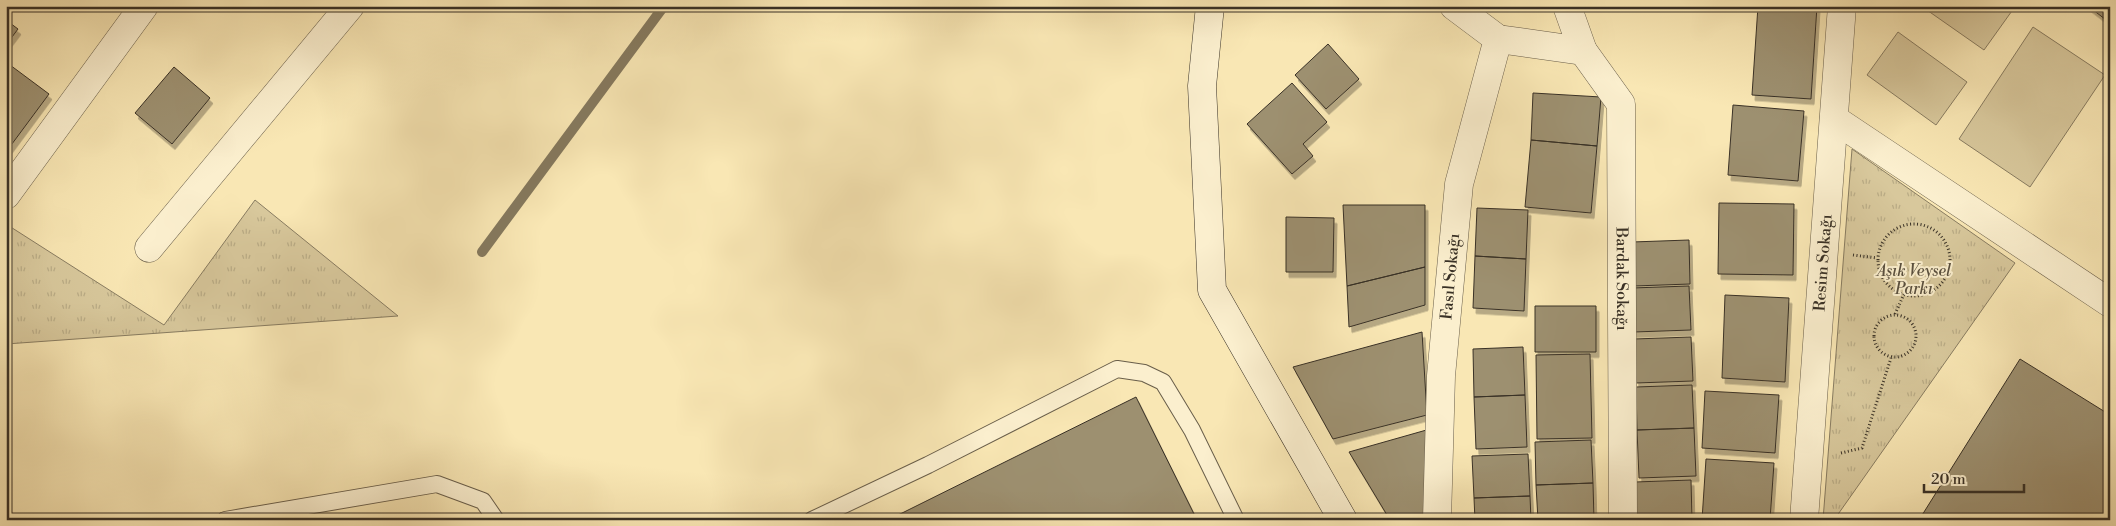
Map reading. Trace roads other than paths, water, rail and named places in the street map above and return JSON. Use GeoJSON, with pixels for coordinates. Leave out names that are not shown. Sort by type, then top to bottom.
{"type":"FeatureCollection","features":[{"type":"Feature","properties":{"kind":"street"},"geometry":{"type":"LineString","coordinates":[[6,195],[144,6]]}},
{"type":"Feature","properties":{"kind":"street"},"geometry":{"type":"LineString","coordinates":[[149,248],[350,6]]}},
{"type":"Feature","properties":{"kind":"street"},"geometry":{"type":"LineString","coordinates":[[1210,6],[1202,86],[1212,290],[1344,520]]}},
{"type":"Feature","properties":{"kind":"street"},"geometry":{"type":"LineString","coordinates":[[1454,6],[1498,39],[1583,51]]}},
{"type":"Feature","properties":{"kind":"street","name":"Bardak Sokağı"},"geometry":{"type":"LineString","coordinates":[[1567,6],[1583,51],[1621,104],[1623,520]]}},
{"type":"Feature","properties":{"kind":"street","name":"Resim Sokağı"},"geometry":{"type":"LineString","coordinates":[[1804,520],[1842,6]]}},
{"type":"Feature","properties":{"kind":"street","name":"Fasıl Sokağı"},"geometry":{"type":"LineString","coordinates":[[1437,520],[1441,376],[1459,184],[1498,39]]}},
{"type":"Feature","properties":{"kind":"street"},"geometry":{"type":"LineString","coordinates":[[1834,119],[2110,303]]}},
{"type":"Feature","properties":{"kind":"lane"},"geometry":{"type":"LineString","coordinates":[[812,520],[1117,369],[1144,373],[1163,382],[1192,430],[1236,520]]}},
{"type":"Feature","properties":{"kind":"lane"},"geometry":{"type":"LineString","coordinates":[[225,520],[437,484],[483,501],[496,520]]}},
{"type":"Feature","properties":{"kind":"waterway"},"geometry":{"type":"LineString","coordinates":[[482,252],[664,6]]}},
{"type":"Feature","properties":{"kind":"park label","name":"Aşık Veysel Parkı"},"geometry":{"type":"Point","coordinates":[1914,280]}}]}
